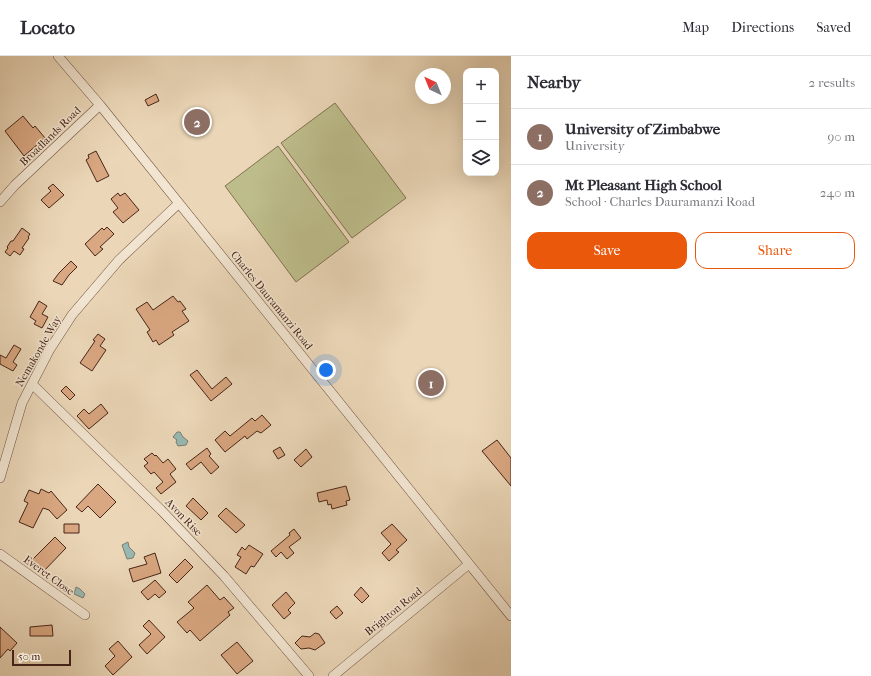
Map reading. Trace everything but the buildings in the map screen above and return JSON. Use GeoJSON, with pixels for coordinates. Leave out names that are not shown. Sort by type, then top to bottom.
{"type":"FeatureCollection","features":[{"type":"Feature","properties":{"kind":"street","name":"Charles Dauramanzi Road"},"geometry":{"type":"LineString","coordinates":[[58,56],[100,105],[511,616]]}},
{"type":"Feature","properties":{"kind":"street","name":"Broadlands Road"},"geometry":{"type":"LineString","coordinates":[[0,202],[15,185],[100,105]]}},
{"type":"Feature","properties":{"kind":"street","name":"Nemakonde Way"},"geometry":{"type":"LineString","coordinates":[[0,478],[22,403],[50,349],[72,315],[118,260],[179,203]]}},
{"type":"Feature","properties":{"kind":"street","name":"Avon Rise"},"geometry":{"type":"LineString","coordinates":[[32,384],[161,510],[224,576],[309,676]]}},
{"type":"Feature","properties":{"kind":"street","name":"Everet Close"},"geometry":{"type":"LineString","coordinates":[[0,554],[85,615]]}},
{"type":"Feature","properties":{"kind":"street","name":"Brighton Road"},"geometry":{"type":"LineString","coordinates":[[333,676],[469,564]]}},
{"type":"Feature","properties":{"kind":"green space"},"geometry":{"type":"Polygon","coordinates":[[[335,103],[406,198],[352,238],[281,143],[335,103]]]}},
{"type":"Feature","properties":{"kind":"green space"},"geometry":{"type":"Polygon","coordinates":[[[278,146],[349,242],[296,282],[225,186],[278,146]]]}},
{"type":"Feature","properties":{"kind":"water"},"geometry":{"type":"Polygon","coordinates":[[[177,432],[180,432],[188,441],[186,445],[178,446],[176,442],[177,440],[173,437],[177,432]]]}},
{"type":"Feature","properties":{"kind":"water"},"geometry":{"type":"Polygon","coordinates":[[[128,542],[129,547],[135,553],[133,558],[127,559],[122,545],[128,542]]]}},
{"type":"Feature","properties":{"kind":"water"},"geometry":{"type":"Polygon","coordinates":[[[76,587],[85,594],[83,598],[74,594],[76,587]]]}},
{"type":"Feature","properties":{"kind":"place","name":"Mt Pleasant High School"},"geometry":{"type":"Point","coordinates":[197,122]}},
{"type":"Feature","properties":{"kind":"place","name":"University of Zimbabwe"},"geometry":{"type":"Point","coordinates":[431,383]}}]}
